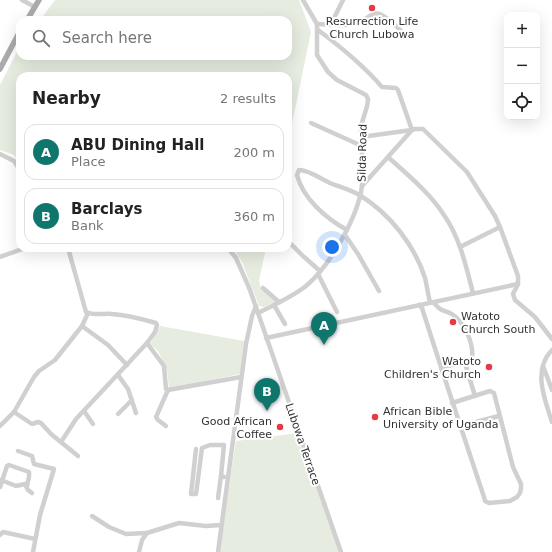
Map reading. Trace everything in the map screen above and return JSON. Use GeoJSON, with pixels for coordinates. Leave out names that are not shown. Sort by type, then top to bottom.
{"type":"FeatureCollection","features":[{"type":"Feature","properties":{"kind":"main road"},"geometry":{"type":"LineString","coordinates":[[28,16],[39,0]]}},
{"type":"Feature","properties":{"kind":"main road"},"geometry":{"type":"LineString","coordinates":[[0,69],[16,39]]}},
{"type":"Feature","properties":{"kind":"street"},"geometry":{"type":"LineString","coordinates":[[22,0],[34,7]]}},
{"type":"Feature","properties":{"kind":"street","name":"Silda Road"},"geometry":{"type":"LineString","coordinates":[[258,313],[299,291],[319,273],[345,235],[362,186],[361,137],[363,116],[368,99],[366,95],[337,80],[328,72],[317,56],[317,24],[303,0]]}},
{"type":"Feature","properties":{"kind":"street"},"geometry":{"type":"LineString","coordinates":[[334,24],[334,18],[343,0]]}},
{"type":"Feature","properties":{"kind":"street"},"geometry":{"type":"LineString","coordinates":[[317,24],[356,24],[379,13],[407,37]]}},
{"type":"Feature","properties":{"kind":"street"},"geometry":{"type":"LineString","coordinates":[[318,30],[353,57],[382,86],[396,88],[398,90],[412,130]]}},
{"type":"Feature","properties":{"kind":"street"},"geometry":{"type":"LineString","coordinates":[[311,123],[362,146]]}},
{"type":"Feature","properties":{"kind":"street"},"geometry":{"type":"LineString","coordinates":[[361,137],[419,129],[423,130],[467,172],[500,227],[516,272],[518,284],[513,294],[515,300],[535,317],[552,339]]}},
{"type":"Feature","properties":{"kind":"street"},"geometry":{"type":"LineString","coordinates":[[362,186],[412,130]]}},
{"type":"Feature","properties":{"kind":"street"},"geometry":{"type":"LineString","coordinates":[[0,154],[14,160],[16,163]]}},
{"type":"Feature","properties":{"kind":"street"},"geometry":{"type":"LineString","coordinates":[[388,157],[412,178],[436,204],[450,224],[460,247],[474,293]]}},
{"type":"Feature","properties":{"kind":"street"},"geometry":{"type":"LineString","coordinates":[[347,230],[335,222],[312,202],[302,188],[298,179],[297,172],[299,170],[303,170],[360,195],[384,214],[415,254],[425,279],[430,302]]}},
{"type":"Feature","properties":{"kind":"street"},"geometry":{"type":"LineString","coordinates":[[460,247],[500,227]]}},
{"type":"Feature","properties":{"kind":"street"},"geometry":{"type":"LineString","coordinates":[[345,235],[380,291]]}},
{"type":"Feature","properties":{"kind":"street"},"geometry":{"type":"LineString","coordinates":[[292,245],[319,273],[337,312]]}},
{"type":"Feature","properties":{"kind":"street"},"geometry":{"type":"LineString","coordinates":[[0,257],[16,251]]}},
{"type":"Feature","properties":{"kind":"street"},"geometry":{"type":"LineString","coordinates":[[69,252],[88,313]]}},
{"type":"Feature","properties":{"kind":"street","name":"Lubowa Terrace"},"geometry":{"type":"LineString","coordinates":[[231,252],[243,272],[256,306],[341,552]]}},
{"type":"Feature","properties":{"kind":"street"},"geometry":{"type":"LineString","coordinates":[[266,338],[518,284]]}},
{"type":"Feature","properties":{"kind":"street"},"geometry":{"type":"LineString","coordinates":[[263,288],[276,303],[285,324]]}},
{"type":"Feature","properties":{"kind":"street"},"geometry":{"type":"LineString","coordinates":[[430,302],[434,303],[440,311],[452,314],[468,333],[473,354],[472,358],[441,368]]}},
{"type":"Feature","properties":{"kind":"street"},"geometry":{"type":"LineString","coordinates":[[419,305],[422,308],[452,403],[485,501],[489,503],[510,501],[517,497],[520,493],[521,484],[513,467],[492,391],[452,403]]}},
{"type":"Feature","properties":{"kind":"street"},"geometry":{"type":"LineString","coordinates":[[218,552],[246,344],[252,316],[256,306]]}},
{"type":"Feature","properties":{"kind":"street"},"geometry":{"type":"LineString","coordinates":[[0,426],[14,412],[34,377],[39,371],[53,362],[82,326],[88,313]]}},
{"type":"Feature","properties":{"kind":"street"},"geometry":{"type":"LineString","coordinates":[[61,442],[76,419],[147,343],[155,332],[157,326],[156,323],[135,317],[117,314],[88,313]]}},
{"type":"Feature","properties":{"kind":"street"},"geometry":{"type":"LineString","coordinates":[[82,326],[108,345],[127,364]]}},
{"type":"Feature","properties":{"kind":"street"},"geometry":{"type":"LineString","coordinates":[[147,343],[164,366],[166,389],[168,390]]}},
{"type":"Feature","properties":{"kind":"street"},"geometry":{"type":"LineString","coordinates":[[552,350],[543,366],[541,376],[552,422]]}},
{"type":"Feature","properties":{"kind":"street"},"geometry":{"type":"LineString","coordinates":[[465,361],[474,396]]}},
{"type":"Feature","properties":{"kind":"street"},"geometry":{"type":"LineString","coordinates":[[543,366],[552,390]]}},
{"type":"Feature","properties":{"kind":"street"},"geometry":{"type":"LineString","coordinates":[[118,375],[128,389],[136,413]]}},
{"type":"Feature","properties":{"kind":"street"},"geometry":{"type":"LineString","coordinates":[[168,390],[241,377]]}},
{"type":"Feature","properties":{"kind":"street"},"geometry":{"type":"LineString","coordinates":[[166,426],[156,417],[168,390]]}},
{"type":"Feature","properties":{"kind":"street"},"geometry":{"type":"LineString","coordinates":[[118,414],[132,400]]}},
{"type":"Feature","properties":{"kind":"street"},"geometry":{"type":"LineString","coordinates":[[84,411],[93,424]]}},
{"type":"Feature","properties":{"kind":"street"},"geometry":{"type":"LineString","coordinates":[[14,412],[32,424],[38,422],[41,423],[51,434],[78,456]]}},
{"type":"Feature","properties":{"kind":"street"},"geometry":{"type":"LineString","coordinates":[[460,426],[499,416]]}},
{"type":"Feature","properties":{"kind":"street"},"geometry":{"type":"LineString","coordinates":[[196,449],[191,494],[196,494],[202,448],[210,445],[224,445],[218,498]]}},
{"type":"Feature","properties":{"kind":"street"},"geometry":{"type":"LineString","coordinates":[[18,452],[32,456],[34,464],[54,469],[40,516],[33,552]]}},
{"type":"Feature","properties":{"kind":"street"},"geometry":{"type":"LineString","coordinates":[[0,487],[6,466],[8,465],[29,472],[27,486],[28,490],[32,493]]}},
{"type":"Feature","properties":{"kind":"street"},"geometry":{"type":"LineString","coordinates":[[221,476],[227,478]]}},
{"type":"Feature","properties":{"kind":"street"},"geometry":{"type":"LineString","coordinates":[[1,480],[16,486],[24,484],[27,486]]}},
{"type":"Feature","properties":{"kind":"street"},"geometry":{"type":"LineString","coordinates":[[92,516],[122,533],[132,534],[148,534],[179,523],[206,526],[222,525]]}},
{"type":"Feature","properties":{"kind":"street"},"geometry":{"type":"LineString","coordinates":[[0,535],[3,532],[35,539]]}},
{"type":"Feature","properties":{"kind":"street"},"geometry":{"type":"LineString","coordinates":[[139,552],[142,540],[148,534]]}},
{"type":"Feature","properties":{"kind":"shaded area"},"geometry":{"type":"Polygon","coordinates":[[[55,0],[299,0],[311,32],[292,124],[292,72],[16,72],[16,158],[14,155],[0,150],[0,85],[16,54],[16,60],[292,60],[292,16],[43,16],[55,0]]]}},
{"type":"Feature","properties":{"kind":"shaded area"},"geometry":{"type":"Polygon","coordinates":[[[236,252],[265,252],[259,281],[261,289],[276,301],[275,302],[264,307],[259,306],[242,262],[236,252]]]}},
{"type":"Feature","properties":{"kind":"shaded area"},"geometry":{"type":"Polygon","coordinates":[[[160,326],[244,341],[240,374],[169,389],[167,370],[158,351],[150,344],[160,326]]]}},
{"type":"Feature","properties":{"kind":"shaded area"},"geometry":{"type":"Polygon","coordinates":[[[298,433],[339,552],[219,552],[236,441],[298,433]]]}},
{"type":"Feature","properties":{"kind":"place","name":"Resurrection Life Church Lubowa"},"geometry":{"type":"Point","coordinates":[372,8]}},
{"type":"Feature","properties":{"kind":"place","name":"Watoto Church South"},"geometry":{"type":"Point","coordinates":[453,322]}},
{"type":"Feature","properties":{"kind":"place","name":"ABU Dining Hall"},"geometry":{"type":"Point","coordinates":[324,345]}},
{"type":"Feature","properties":{"kind":"place","name":"Watoto Children's Church"},"geometry":{"type":"Point","coordinates":[489,367]}},
{"type":"Feature","properties":{"kind":"place","name":"Barclays"},"geometry":{"type":"Point","coordinates":[267,411]}},
{"type":"Feature","properties":{"kind":"place","name":"African Bible University of Uganda"},"geometry":{"type":"Point","coordinates":[375,417]}},
{"type":"Feature","properties":{"kind":"place","name":"Good African Coffee"},"geometry":{"type":"Point","coordinates":[280,427]}}]}
